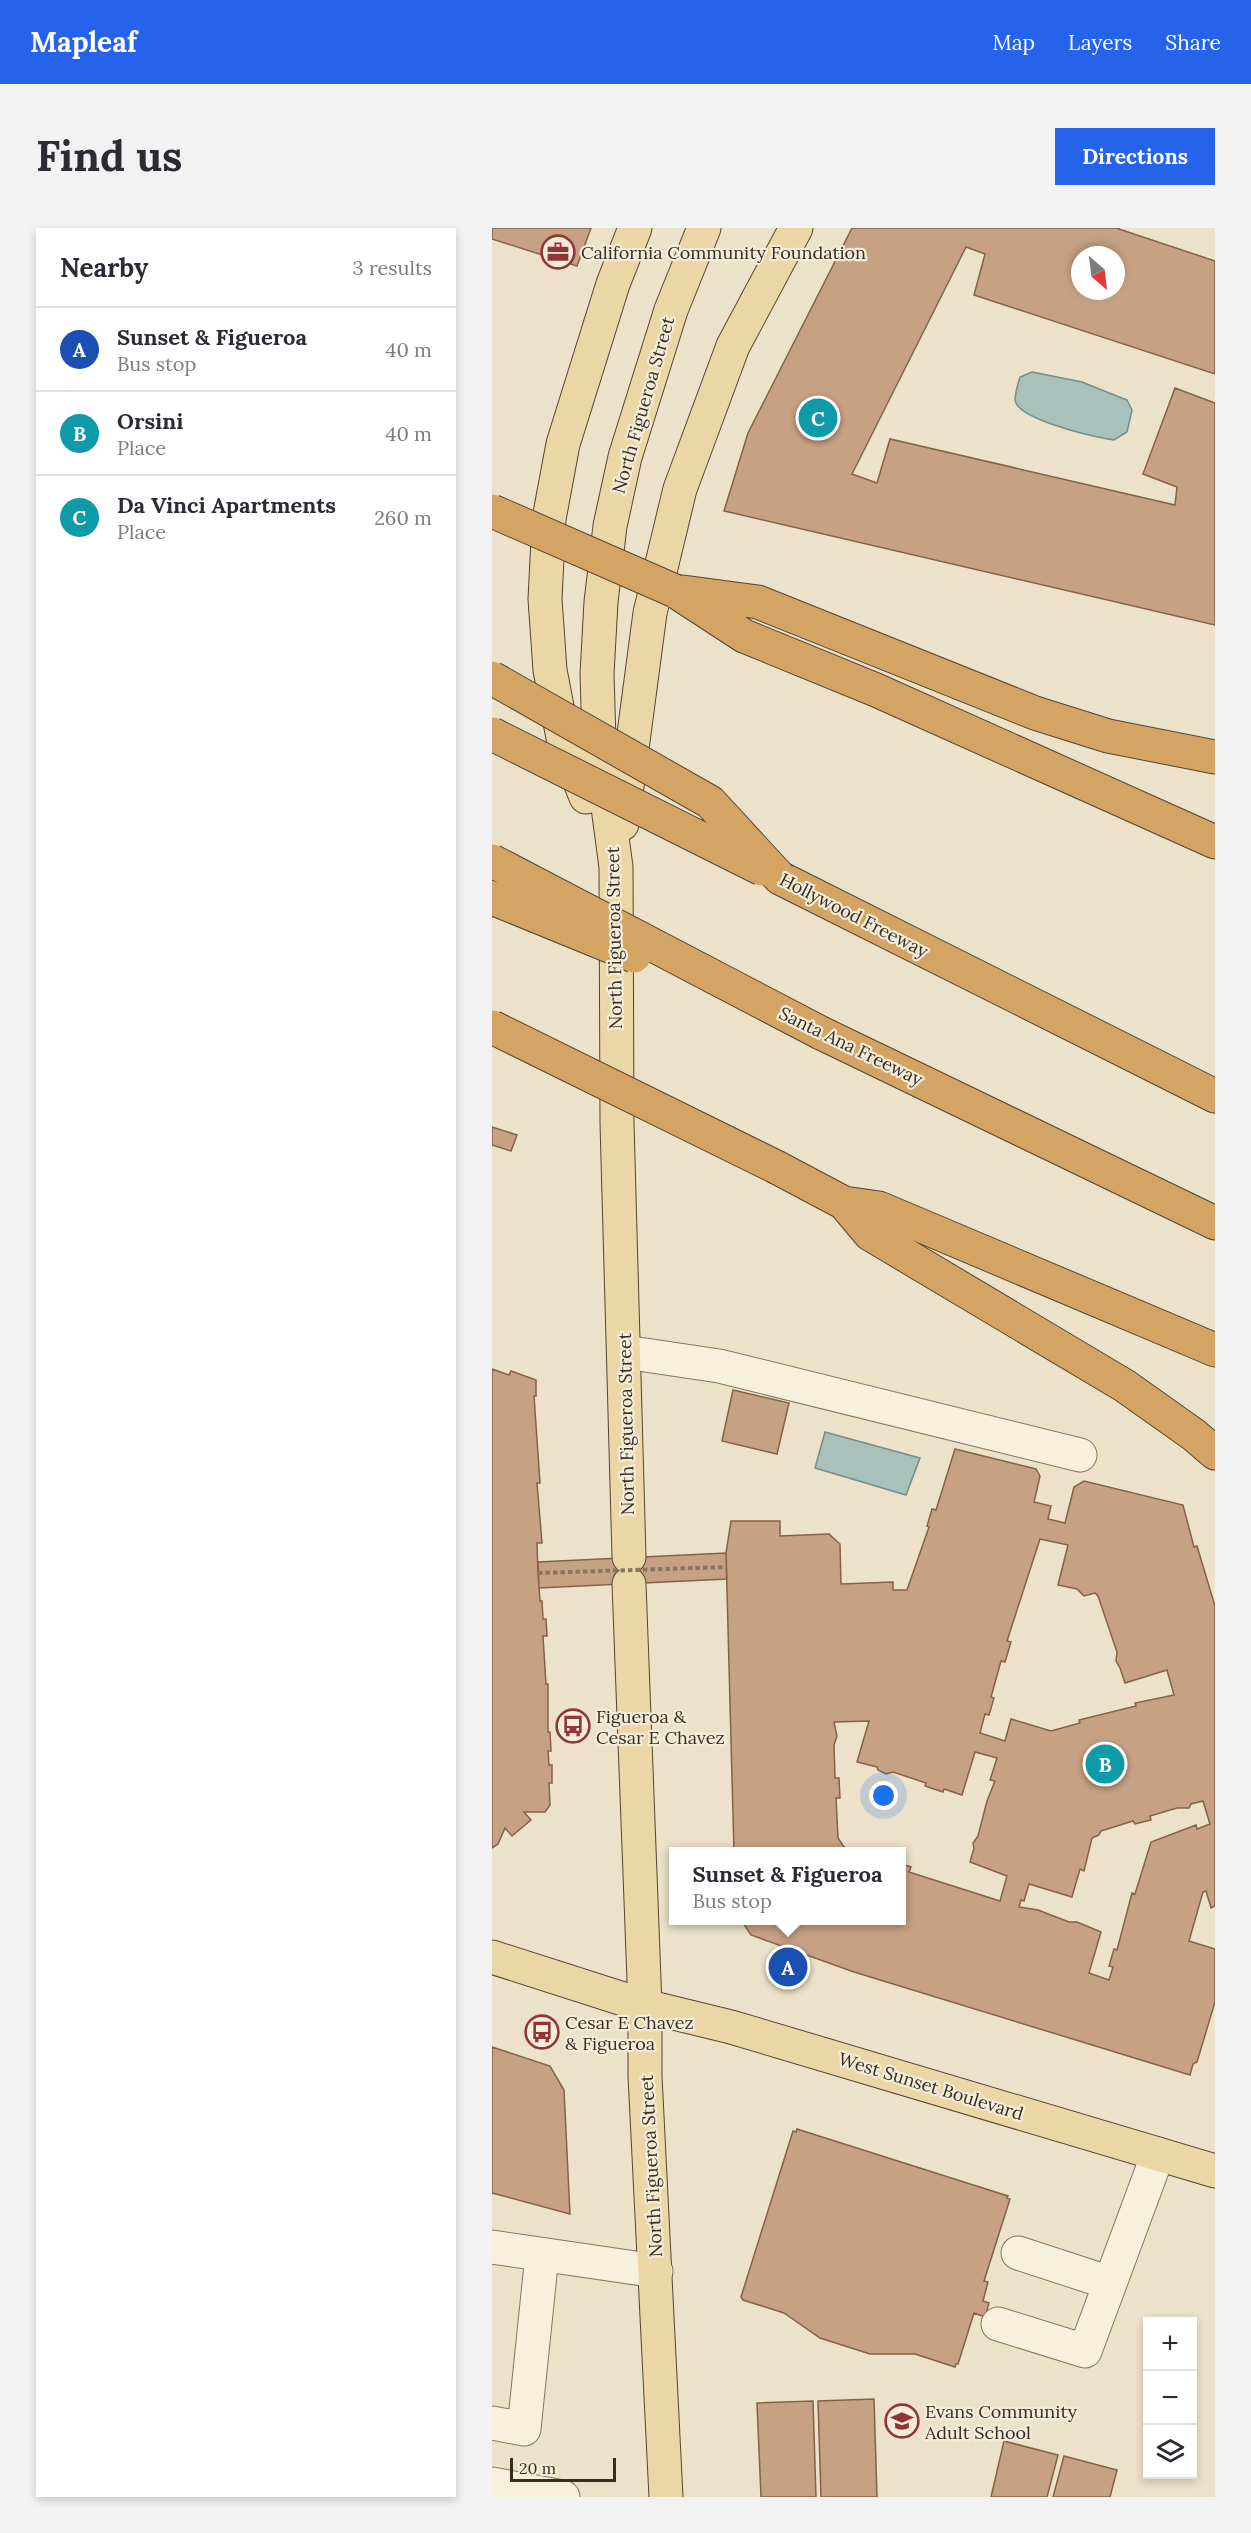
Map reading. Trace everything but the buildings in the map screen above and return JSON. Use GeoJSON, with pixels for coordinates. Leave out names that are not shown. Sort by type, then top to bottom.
{"type":"FeatureCollection","features":[{"type":"Feature","properties":{"kind":"highway"},"geometry":{"type":"LineString","coordinates":[[492,511],[675,591],[744,636],[887,695],[1215,842]]}},
{"type":"Feature","properties":{"kind":"highway"},"geometry":{"type":"LineString","coordinates":[[675,591],[758,602],[969,688],[1056,719],[1108,736],[1215,757]]}},
{"type":"Feature","properties":{"kind":"highway"},"geometry":{"type":"LineString","coordinates":[[492,678],[710,802],[780,878]]}},
{"type":"Feature","properties":{"kind":"highway","name":"Hollywood Freeway"},"geometry":{"type":"LineString","coordinates":[[492,734],[1215,1096]]}},
{"type":"Feature","properties":{"kind":"highway","name":"Santa Ana Freeway"},"geometry":{"type":"LineString","coordinates":[[492,861],[821,1033],[1215,1223]]}},
{"type":"Feature","properties":{"kind":"highway"},"geometry":{"type":"LineString","coordinates":[[492,898],[821,1033]]}},
{"type":"Feature","properties":{"kind":"highway"},"geometry":{"type":"LineString","coordinates":[[492,1027],[844,1203],[879,1208],[1215,1350]]}},
{"type":"Feature","properties":{"kind":"highway"},"geometry":{"type":"LineString","coordinates":[[844,1203],[870,1234],[1125,1386],[1194,1435],[1215,1453]]}},
{"type":"Feature","properties":{"kind":"main road"},"geometry":{"type":"LineString","coordinates":[[616,867],[564,743],[550,670],[545,599],[549,519],[563,444],[613,284],[635,228]]}},
{"type":"Feature","properties":{"kind":"main road","name":"North Figueroa Street"},"geometry":{"type":"LineString","coordinates":[[666,2497],[645,2076],[645,2006],[629,1571],[625,1352],[617,1123],[616,867],[599,740],[597,674],[601,602],[610,526],[625,457],[646,383],[671,310],[704,228]]}},
{"type":"Feature","properties":{"kind":"main road"},"geometry":{"type":"LineString","coordinates":[[616,867],[650,613],[680,489],[733,346],[796,228]]}},
{"type":"Feature","properties":{"kind":"main road","name":"West Sunset Boulevard"},"geometry":{"type":"LineString","coordinates":[[492,1957],[645,2006],[731,2027],[1215,2171]]}},
{"type":"Feature","properties":{"kind":"street"},"geometry":{"type":"LineString","coordinates":[[625,1352],[719,1366],[1080,1455]]}},
{"type":"Feature","properties":{"kind":"street"},"geometry":{"type":"LineString","coordinates":[[998,2324],[1085,2351],[1158,2154]]}},
{"type":"Feature","properties":{"kind":"street"},"geometry":{"type":"LineString","coordinates":[[492,2247],[656,2271]]}},
{"type":"Feature","properties":{"kind":"street"},"geometry":{"type":"LineString","coordinates":[[1018,2253],[1110,2283]]}},
{"type":"Feature","properties":{"kind":"street"},"geometry":{"type":"LineString","coordinates":[[492,2422],[524,2429],[543,2255]]}},
{"type":"Feature","properties":{"kind":"street"},"geometry":{"type":"LineString","coordinates":[[492,2484],[563,2497]]}},
{"type":"Feature","properties":{"kind":"path"},"geometry":{"type":"LineString","coordinates":[[538,1573],[727,1567]]}},
{"type":"Feature","properties":{"kind":"water"},"geometry":{"type":"Polygon","coordinates":[[[1032,372],[1082,382],[1127,400],[1132,410],[1127,432],[1114,440],[1108,439],[1056,426],[1028,414],[1019,407],[1015,397],[1020,377],[1032,372]]]}},
{"type":"Feature","properties":{"kind":"water"},"geometry":{"type":"Polygon","coordinates":[[[825,1432],[920,1458],[906,1495],[815,1468],[825,1432]]]}},
{"type":"Feature","properties":{"kind":"place","name":"California Community Foundation"},"geometry":{"type":"Point","coordinates":[558,252]}},
{"type":"Feature","properties":{"kind":"place","name":"Da Vinci Apartments"},"geometry":{"type":"Point","coordinates":[818,418]}},
{"type":"Feature","properties":{"kind":"place","name":"Figueroa & Cesar E Chavez"},"geometry":{"type":"Point","coordinates":[573,1726]}},
{"type":"Feature","properties":{"kind":"place","name":"Orsini"},"geometry":{"type":"Point","coordinates":[1105,1764]}},
{"type":"Feature","properties":{"kind":"place","name":"Sunset & Figueroa"},"geometry":{"type":"Point","coordinates":[788,1967]}},
{"type":"Feature","properties":{"kind":"place","name":"Cesar E Chavez & Figueroa"},"geometry":{"type":"Point","coordinates":[542,2032]}},
{"type":"Feature","properties":{"kind":"place","name":"Evans Community Adult School"},"geometry":{"type":"Point","coordinates":[902,2421]}}]}
